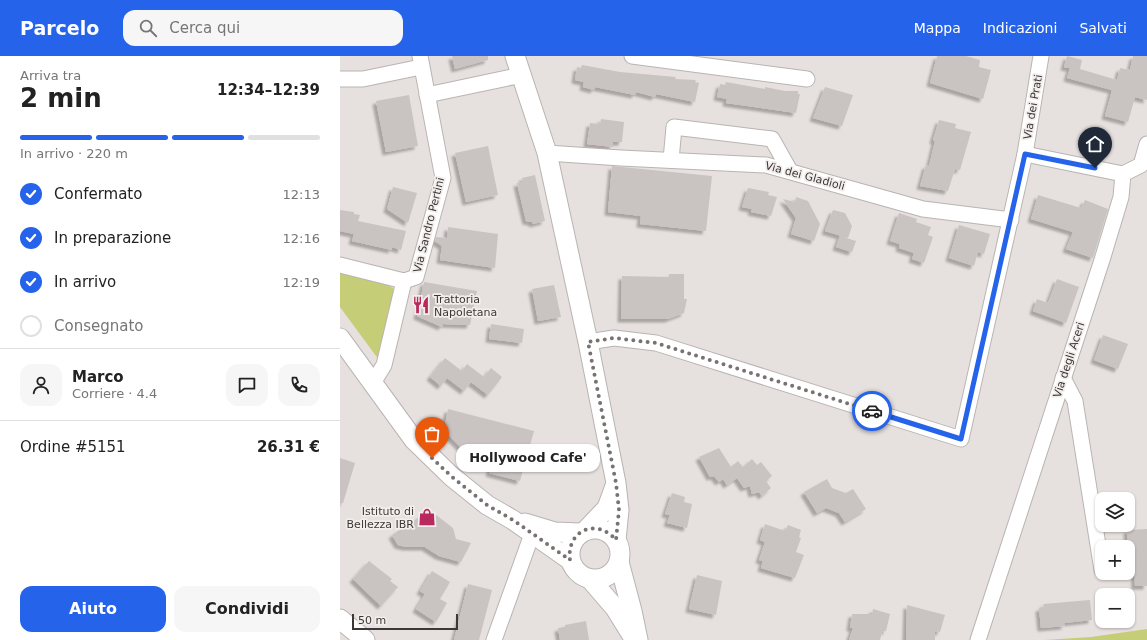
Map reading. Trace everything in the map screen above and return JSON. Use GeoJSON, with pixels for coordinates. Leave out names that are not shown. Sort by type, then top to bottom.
{"type":"FeatureCollection","features":[{"type":"Feature","properties":{"kind":"street"},"geometry":{"type":"LineString","coordinates":[[515,56],[547,153],[588,342],[616,483],[619,510],[616,540],[620,551],[619,562],[632,611],[636,640]]}},
{"type":"Feature","properties":{"kind":"street"},"geometry":{"type":"LineString","coordinates":[[632,56],[807,79]]}},
{"type":"Feature","properties":{"kind":"street","name":"Via dei Prati"},"geometry":{"type":"LineString","coordinates":[[588,342],[614,338],[656,343],[961,439],[1025,154],[1041,56]]}},
{"type":"Feature","properties":{"kind":"street"},"geometry":{"type":"LineString","coordinates":[[340,80],[363,79],[421,62]]}},
{"type":"Feature","properties":{"kind":"street","name":"Via Sandro Pertini"},"geometry":{"type":"LineString","coordinates":[[372,382],[384,365],[404,281],[416,277],[443,178],[421,62]]}},
{"type":"Feature","properties":{"kind":"street"},"geometry":{"type":"LineString","coordinates":[[427,95],[522,75]]}},
{"type":"Feature","properties":{"kind":"street"},"geometry":{"type":"LineString","coordinates":[[671,160],[674,127],[772,139],[790,171]]}},
{"type":"Feature","properties":{"kind":"street"},"geometry":{"type":"LineString","coordinates":[[1025,154],[1123,174],[1144,163],[1147,144]]}},
{"type":"Feature","properties":{"kind":"street","name":"Via dei Gladioli"},"geometry":{"type":"LineString","coordinates":[[547,153],[766,164],[923,209],[1011,220]]}},
{"type":"Feature","properties":{"kind":"street","name":"Via degli Aceri"},"geometry":{"type":"LineString","coordinates":[[978,640],[1102,260],[1121,197],[1123,174]]}},
{"type":"Feature","properties":{"kind":"street"},"geometry":{"type":"LineString","coordinates":[[340,265],[404,281]]}},
{"type":"Feature","properties":{"kind":"street"},"geometry":{"type":"LineString","coordinates":[[340,338],[414,440],[451,476],[487,505],[513,520],[570,560],[578,573],[590,579],[615,608],[636,640]]}},
{"type":"Feature","properties":{"kind":"street"},"geometry":{"type":"LineString","coordinates":[[1063,378],[1075,401],[1098,540]]}},
{"type":"Feature","properties":{"kind":"street"},"geometry":{"type":"LineString","coordinates":[[570,560],[570,545],[606,508],[616,483]]}},
{"type":"Feature","properties":{"kind":"street"},"geometry":{"type":"LineString","coordinates":[[513,520],[555,532],[604,529],[616,540]]}},
{"type":"Feature","properties":{"kind":"street"},"geometry":{"type":"LineString","coordinates":[[494,640],[532,534]]}},
{"type":"Feature","properties":{"kind":"street"},"geometry":{"type":"LineString","coordinates":[[590,579],[598,579],[611,574],[619,562]]}},
{"type":"Feature","properties":{"kind":"street"},"geometry":{"type":"LineString","coordinates":[[340,619],[365,640]]}},
{"type":"Feature","properties":{"kind":"green space"},"geometry":{"type":"Polygon","coordinates":[[[340,271],[382,282],[393,288],[394,298],[379,360],[340,307],[340,271]]]}},
{"type":"Feature","properties":{"kind":"green space"},"geometry":{"type":"Polygon","coordinates":[[[1147,629],[1147,640],[1044,640],[1091,637],[1147,629]]]}},
{"type":"Feature","properties":{"kind":"building"},"geometry":{"type":"Polygon","coordinates":[[[452,56],[488,56],[488,60],[455,69],[452,56]]]}},
{"type":"Feature","properties":{"kind":"building"},"geometry":{"type":"Polygon","coordinates":[[[937,56],[966,56],[980,60],[979,67],[991,70],[983,99],[930,83],[937,56]]]}},
{"type":"Feature","properties":{"kind":"building"},"geometry":{"type":"Polygon","coordinates":[[[1067,56],[1082,60],[1080,69],[1117,80],[1120,68],[1130,70],[1133,56],[1147,56],[1147,100],[1135,97],[1128,122],[1105,116],[1112,90],[1067,78],[1070,68],[1064,67],[1067,56]]]}},
{"type":"Feature","properties":{"kind":"building"},"geometry":{"type":"Polygon","coordinates":[[[582,65],[620,72],[676,77],[675,79],[696,80],[695,82],[699,83],[695,102],[656,94],[655,97],[636,92],[635,95],[595,87],[594,90],[583,87],[584,82],[575,80],[577,67],[581,68],[582,65]]]}},
{"type":"Feature","properties":{"kind":"building"},"geometry":{"type":"Polygon","coordinates":[[[726,82],[765,89],[765,87],[785,91],[798,91],[798,94],[800,94],[796,113],[726,103],[727,99],[717,97],[720,84],[725,85],[726,82]]]}},
{"type":"Feature","properties":{"kind":"building"},"geometry":{"type":"Polygon","coordinates":[[[825,87],[853,95],[842,126],[813,118],[825,87]]]}},
{"type":"Feature","properties":{"kind":"building"},"geometry":{"type":"Polygon","coordinates":[[[409,95],[418,146],[386,152],[376,101],[409,95]]]}},
{"type":"Feature","properties":{"kind":"building"},"geometry":{"type":"Polygon","coordinates":[[[601,119],[624,122],[622,142],[613,142],[613,147],[587,144],[590,123],[600,124],[601,119]]]}},
{"type":"Feature","properties":{"kind":"building"},"geometry":{"type":"Polygon","coordinates":[[[939,120],[956,124],[955,128],[971,132],[960,170],[955,169],[948,191],[920,186],[926,165],[929,166],[935,141],[933,140],[939,120]]]}},
{"type":"Feature","properties":{"kind":"building"},"geometry":{"type":"Polygon","coordinates":[[[488,146],[498,195],[466,202],[455,153],[488,146]]]}},
{"type":"Feature","properties":{"kind":"building"},"geometry":{"type":"Polygon","coordinates":[[[612,166],[712,176],[706,231],[640,224],[641,216],[608,212],[612,166]]]}},
{"type":"Feature","properties":{"kind":"building"},"geometry":{"type":"Polygon","coordinates":[[[535,175],[545,221],[533,224],[532,222],[526,221],[517,183],[523,182],[522,178],[535,175]]]}},
{"type":"Feature","properties":{"kind":"building"},"geometry":{"type":"Polygon","coordinates":[[[393,187],[417,193],[408,223],[387,209],[393,187]]]}},
{"type":"Feature","properties":{"kind":"building"},"geometry":{"type":"Polygon","coordinates":[[[748,188],[769,192],[768,195],[777,197],[771,216],[751,212],[752,209],[742,207],[748,188]]]}},
{"type":"Feature","properties":{"kind":"building"},"geometry":{"type":"Polygon","coordinates":[[[1038,195],[1081,208],[1085,200],[1108,209],[1093,258],[1066,249],[1073,232],[1031,219],[1038,195]]]}},
{"type":"Feature","properties":{"kind":"building"},"geometry":{"type":"Polygon","coordinates":[[[796,197],[808,201],[820,224],[814,241],[791,234],[796,218],[783,199],[795,202],[796,197]]]}},
{"type":"Feature","properties":{"kind":"building"},"geometry":{"type":"Polygon","coordinates":[[[340,210],[354,212],[354,214],[360,215],[358,221],[406,231],[401,250],[392,247],[392,250],[352,241],[354,234],[340,231],[340,210]]]}},
{"type":"Feature","properties":{"kind":"building"},"geometry":{"type":"Polygon","coordinates":[[[833,210],[845,213],[852,226],[848,238],[825,231],[833,210]]]}},
{"type":"Feature","properties":{"kind":"building"},"geometry":{"type":"Polygon","coordinates":[[[899,213],[917,219],[916,222],[931,227],[928,235],[933,237],[924,263],[912,259],[914,253],[899,248],[900,244],[890,241],[899,213]]]}},
{"type":"Feature","properties":{"kind":"building"},"geometry":{"type":"Polygon","coordinates":[[[959,225],[990,234],[984,254],[978,252],[974,266],[949,258],[959,225]]]}},
{"type":"Feature","properties":{"kind":"building"},"geometry":{"type":"Polygon","coordinates":[[[448,227],[498,234],[495,268],[440,260],[442,246],[435,241],[436,237],[447,238],[448,227]]]}},
{"type":"Feature","properties":{"kind":"building"},"geometry":{"type":"Polygon","coordinates":[[[840,236],[856,241],[852,252],[836,247],[840,236]]]}},
{"type":"Feature","properties":{"kind":"building"},"geometry":{"type":"Polygon","coordinates":[[[669,274],[684,274],[684,299],[687,299],[684,313],[668,319],[621,319],[622,276],[669,277],[669,274]]]}},
{"type":"Feature","properties":{"kind":"building"},"geometry":{"type":"Polygon","coordinates":[[[1057,279],[1079,287],[1066,323],[1033,311],[1037,299],[1048,303],[1057,279]]]}},
{"type":"Feature","properties":{"kind":"building"},"geometry":{"type":"Polygon","coordinates":[[[424,282],[477,291],[470,325],[443,324],[442,327],[417,316],[424,282]]]}},
{"type":"Feature","properties":{"kind":"building"},"geometry":{"type":"Polygon","coordinates":[[[554,285],[561,317],[538,321],[532,289],[554,285]]]}},
{"type":"Feature","properties":{"kind":"building"},"geometry":{"type":"Polygon","coordinates":[[[491,324],[524,329],[522,343],[489,339],[491,324]]]}},
{"type":"Feature","properties":{"kind":"building"},"geometry":{"type":"Polygon","coordinates":[[[1103,335],[1128,344],[1118,369],[1094,360],[1103,335]]]}},
{"type":"Feature","properties":{"kind":"building"},"geometry":{"type":"Polygon","coordinates":[[[445,358],[462,371],[467,364],[484,377],[491,368],[502,377],[488,395],[471,382],[464,391],[447,378],[441,386],[430,377],[445,358]]]}},
{"type":"Feature","properties":{"kind":"building"},"geometry":{"type":"Polygon","coordinates":[[[448,409],[534,431],[520,481],[489,473],[491,466],[479,463],[478,456],[466,453],[444,430],[448,409]]]}},
{"type":"Feature","properties":{"kind":"building"},"geometry":{"type":"Polygon","coordinates":[[[719,448],[731,467],[738,461],[743,467],[752,459],[757,465],[761,462],[772,476],[766,481],[771,488],[762,496],[759,492],[752,494],[750,486],[744,488],[737,478],[727,485],[723,479],[719,482],[714,476],[710,477],[699,457],[719,448]]]}},
{"type":"Feature","properties":{"kind":"building"},"geometry":{"type":"Polygon","coordinates":[[[340,458],[355,463],[343,503],[340,503],[340,458]]]}},
{"type":"Feature","properties":{"kind":"building"},"geometry":{"type":"Polygon","coordinates":[[[827,479],[832,488],[846,493],[853,489],[866,509],[845,522],[839,513],[826,508],[817,513],[804,492],[827,479]]]}},
{"type":"Feature","properties":{"kind":"building"},"geometry":{"type":"Polygon","coordinates":[[[672,493],[685,497],[684,502],[692,504],[687,528],[667,523],[670,515],[665,514],[672,493]]]}},
{"type":"Feature","properties":{"kind":"building"},"geometry":{"type":"Polygon","coordinates":[[[424,514],[435,514],[453,528],[456,539],[471,543],[461,562],[439,556],[425,547],[406,547],[398,545],[392,535],[424,514]]]}},
{"type":"Feature","properties":{"kind":"building"},"geometry":{"type":"Polygon","coordinates":[[[765,524],[785,531],[788,525],[801,530],[799,537],[801,538],[796,552],[804,555],[795,578],[761,568],[763,561],[759,560],[765,542],[760,540],[765,524]]]}},
{"type":"Feature","properties":{"kind":"building"},"geometry":{"type":"Polygon","coordinates":[[[1147,529],[1147,586],[1135,586],[1135,540],[1128,540],[1127,532],[1135,532],[1135,530],[1147,529]]]}},
{"type":"Feature","properties":{"kind":"building"},"geometry":{"type":"Polygon","coordinates":[[[369,561],[392,579],[390,581],[398,587],[381,606],[353,579],[369,561]]]}},
{"type":"Feature","properties":{"kind":"building"},"geometry":{"type":"Polygon","coordinates":[[[432,571],[450,582],[440,599],[447,603],[436,622],[416,609],[425,594],[420,591],[432,571]]]}},
{"type":"Feature","properties":{"kind":"building"},"geometry":{"type":"Polygon","coordinates":[[[697,575],[722,581],[716,615],[689,609],[697,575]]]}},
{"type":"Feature","properties":{"kind":"building"},"geometry":{"type":"Polygon","coordinates":[[[468,584],[492,590],[479,640],[454,640],[468,584]]]}},
{"type":"Feature","properties":{"kind":"building"},"geometry":{"type":"Polygon","coordinates":[[[1090,600],[1092,620],[1064,623],[1065,626],[1041,628],[1039,608],[1044,607],[1043,604],[1090,600]]]}},
{"type":"Feature","properties":{"kind":"building"},"geometry":{"type":"Polygon","coordinates":[[[907,605],[945,615],[940,632],[935,631],[935,640],[906,640],[907,605]]]}},
{"type":"Feature","properties":{"kind":"building"},"geometry":{"type":"Polygon","coordinates":[[[873,609],[890,614],[886,631],[882,632],[880,640],[849,640],[853,628],[850,628],[852,614],[872,614],[873,609]]]}},
{"type":"Feature","properties":{"kind":"building"},"geometry":{"type":"Polygon","coordinates":[[[586,621],[589,640],[560,640],[558,628],[565,627],[565,625],[586,621]]]}},
{"type":"Feature","properties":{"kind":"way so far"},"geometry":{"type":"LineString","coordinates":[[432,458],[451,476],[487,505],[513,520],[570,560],[570,545],[574,538],[587,529],[604,529],[616,540],[619,510],[616,483],[588,342],[614,338],[656,343],[872,411]]}},
{"type":"Feature","properties":{"kind":"place","name":"Trattoria Napoletana"},"geometry":{"type":"Point","coordinates":[421,305]}},
{"type":"Feature","properties":{"kind":"place","name":"Hollywood Cafe'"},"geometry":{"type":"Point","coordinates":[432,458]}},
{"type":"Feature","properties":{"kind":"place","name":"Istituto di Bellezza IBR"},"geometry":{"type":"Point","coordinates":[427,517]}},
{"type":"Feature","properties":{"kind":"route"},"geometry":{"type":"LineString","coordinates":[[872,411],[961,439],[1025,154],[1095,168]]}}]}
